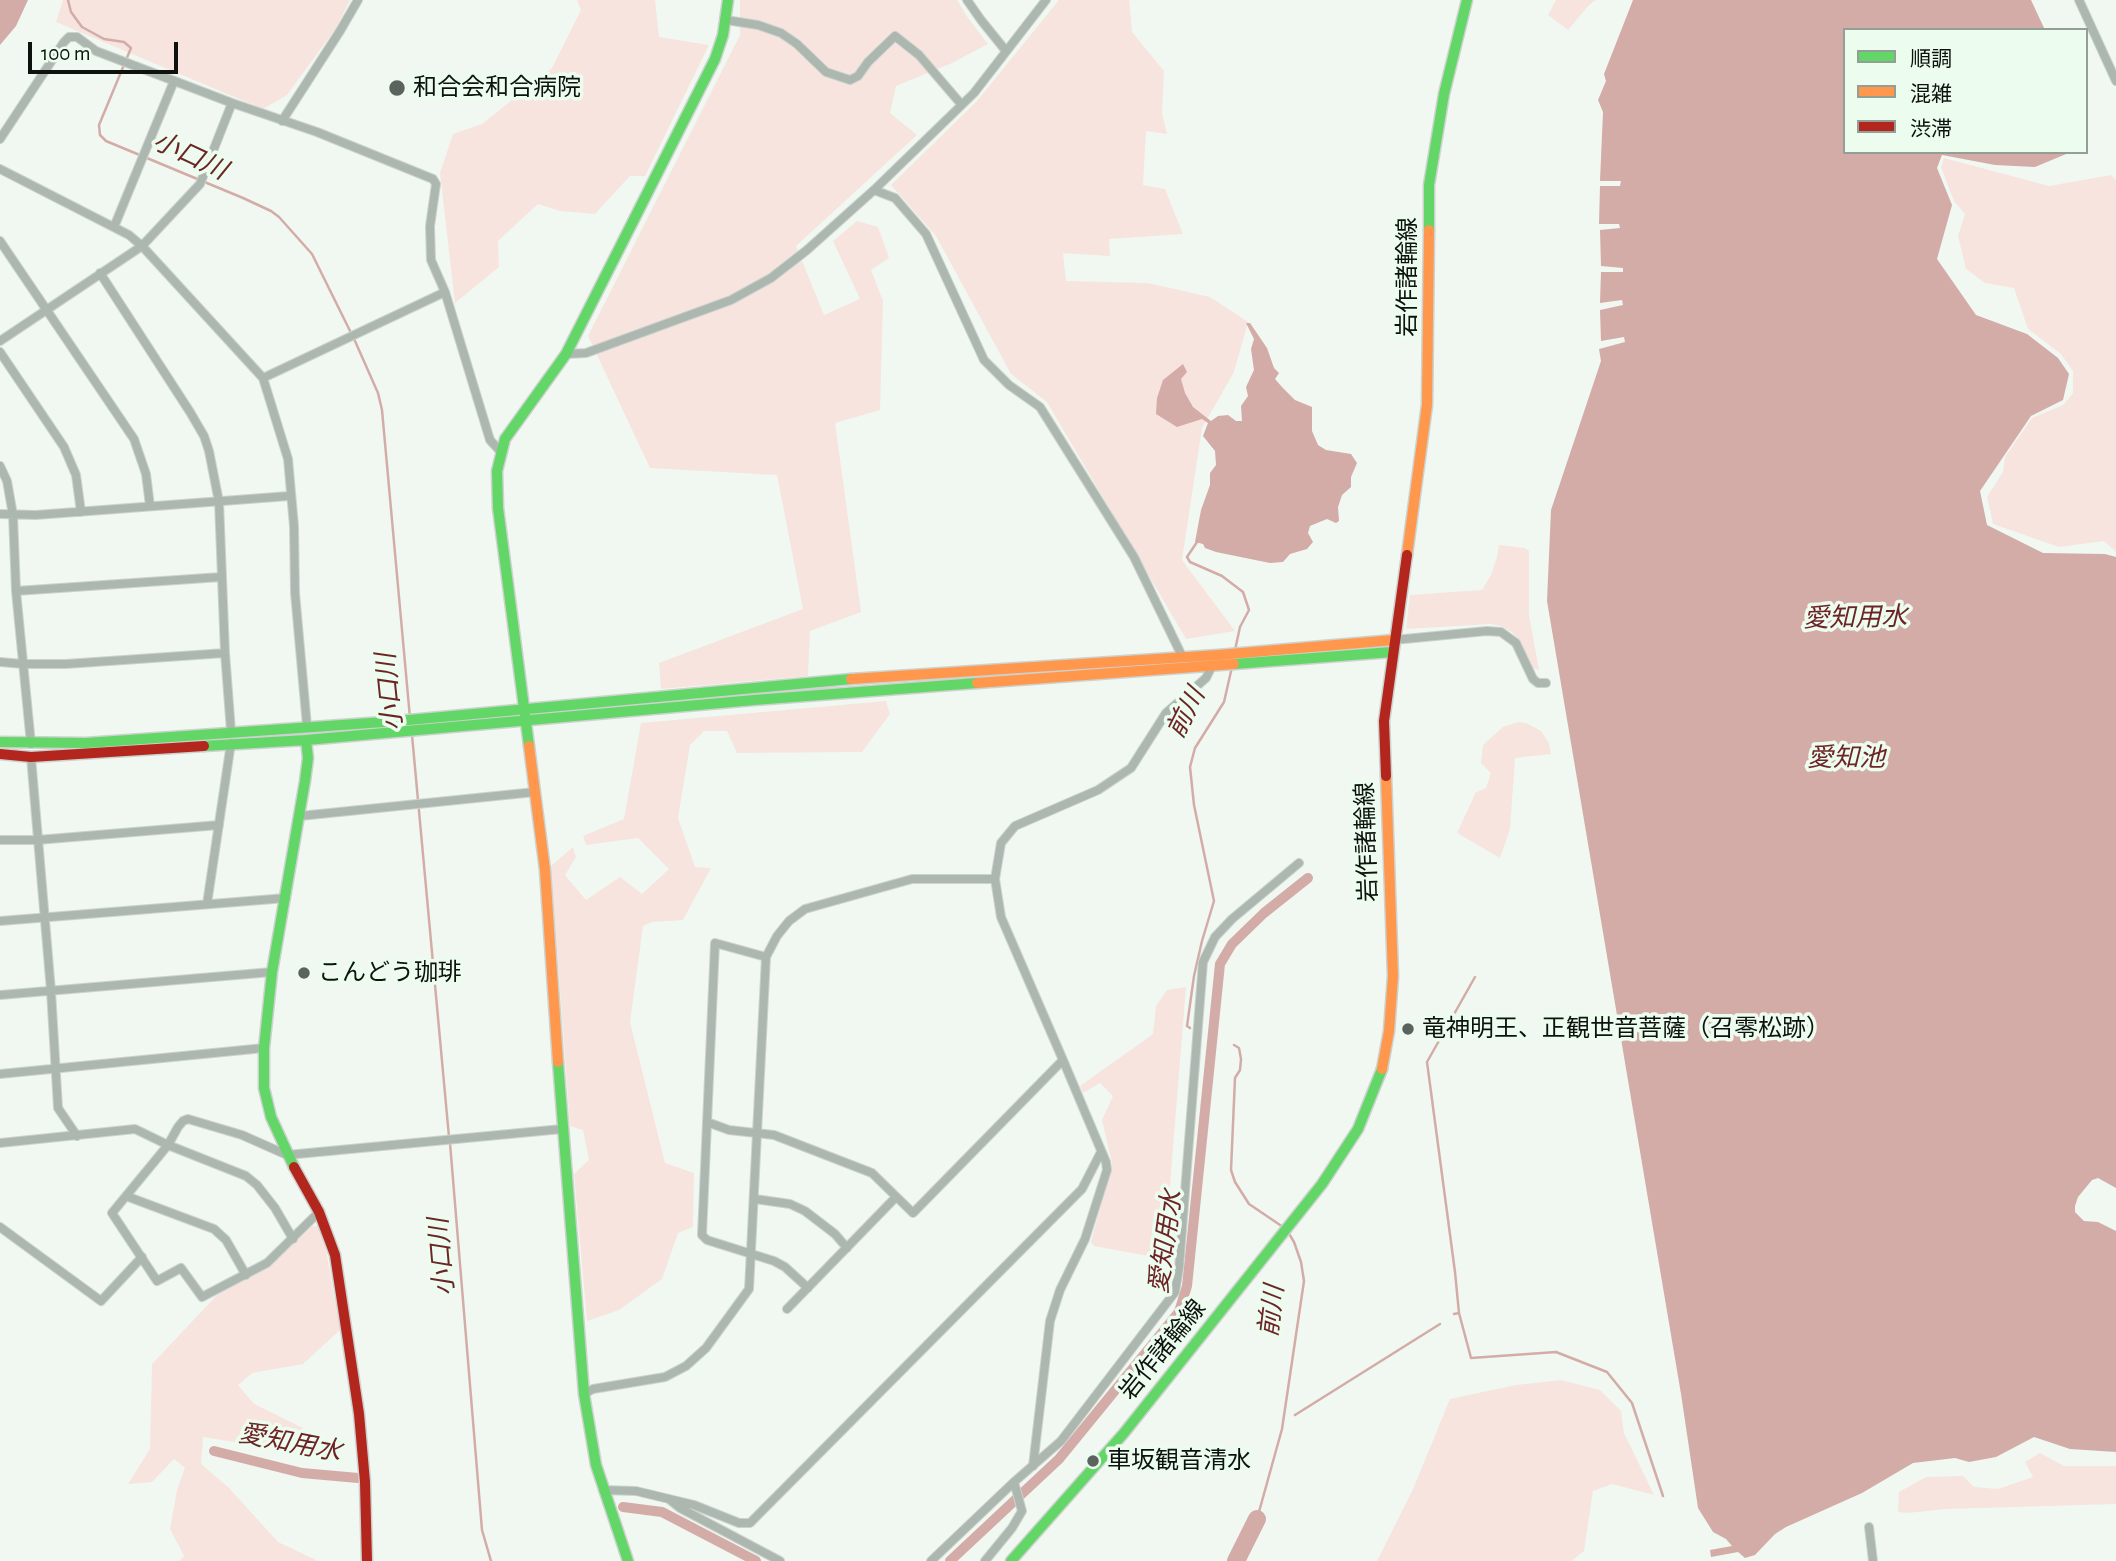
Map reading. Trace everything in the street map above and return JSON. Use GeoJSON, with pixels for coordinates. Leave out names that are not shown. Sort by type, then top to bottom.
{"type":"FeatureCollection","features":[{"type":"Feature","properties":{"kind":"street"},"geometry":{"type":"LineString","coordinates":[[282,121],[358,0]]}},
{"type":"Feature","properties":{"kind":"street"},"geometry":{"type":"LineString","coordinates":[[628,1561],[603,1490],[590,1440],[584,1394],[562,1129],[545,870],[498,508],[497,471],[511,428],[566,355],[715,59],[726,20],[728,0]]}},
{"type":"Feature","properties":{"kind":"street"},"geometry":{"type":"LineString","coordinates":[[967,0],[1006,51]]}},
{"type":"Feature","properties":{"kind":"street"},"geometry":{"type":"LineString","coordinates":[[566,355],[586,353],[731,300],[780,271],[874,190],[974,93],[1046,0]]}},
{"type":"Feature","properties":{"kind":"street","name":"岩作諸輪線"},"geometry":{"type":"LineString","coordinates":[[1011,1561],[1124,1433],[1340,1160],[1358,1129],[1380,1077],[1390,1031],[1392,976],[1384,721],[1427,405],[1429,185],[1444,94],[1466,0]]}},
{"type":"Feature","properties":{"kind":"street"},"geometry":{"type":"LineString","coordinates":[[2079,0],[2116,81]]}},
{"type":"Feature","properties":{"kind":"street"},"geometry":{"type":"LineString","coordinates":[[726,20],[758,25],[781,33],[797,44],[826,72],[850,79],[858,76],[868,62],[895,36],[919,55],[961,104]]}},
{"type":"Feature","properties":{"kind":"street"},"geometry":{"type":"LineString","coordinates":[[0,139],[64,42],[69,37],[77,37],[96,51],[433,179],[436,184],[430,226],[431,260],[445,292],[490,440],[501,452]]}},
{"type":"Feature","properties":{"kind":"street"},"geometry":{"type":"LineString","coordinates":[[114,227],[174,81]]}},
{"type":"Feature","properties":{"kind":"street"},"geometry":{"type":"LineString","coordinates":[[0,341],[142,246],[202,180],[232,103]]}},
{"type":"Feature","properties":{"kind":"street"},"geometry":{"type":"LineString","coordinates":[[0,169],[114,227],[142,246],[263,378],[288,459],[295,593],[307,726]]}},
{"type":"Feature","properties":{"kind":"street"},"geometry":{"type":"LineString","coordinates":[[874,190],[895,198],[926,234],[985,360],[1009,385],[1040,407],[1134,557],[1182,656]]}},
{"type":"Feature","properties":{"kind":"street"},"geometry":{"type":"LineString","coordinates":[[0,241],[134,439],[146,474],[149,506]]}},
{"type":"Feature","properties":{"kind":"street"},"geometry":{"type":"LineString","coordinates":[[100,273],[204,436],[214,470],[219,502],[231,737],[207,904]]}},
{"type":"Feature","properties":{"kind":"street"},"geometry":{"type":"LineString","coordinates":[[263,378],[445,292]]}},
{"type":"Feature","properties":{"kind":"street"},"geometry":{"type":"LineString","coordinates":[[0,352],[64,447],[76,475],[80,512]]}},
{"type":"Feature","properties":{"kind":"street"},"geometry":{"type":"LineString","coordinates":[[0,466],[7,481],[13,515],[16,592],[31,744]]}},
{"type":"Feature","properties":{"kind":"street"},"geometry":{"type":"LineString","coordinates":[[0,514],[80,512],[289,496]]}},
{"type":"Feature","properties":{"kind":"street"},"geometry":{"type":"LineString","coordinates":[[16,592],[221,577]]}},
{"type":"Feature","properties":{"kind":"street"},"geometry":{"type":"LineString","coordinates":[[0,742],[86,743],[231,737],[306,740],[398,727],[524,716],[1212,666],[1393,646],[1487,631],[1502,632],[1516,643],[1534,679],[1546,683]]}},
{"type":"Feature","properties":{"kind":"street"},"geometry":{"type":"LineString","coordinates":[[524,716],[642,697],[845,680],[1182,656],[1393,646]]}},
{"type":"Feature","properties":{"kind":"street"},"geometry":{"type":"LineString","coordinates":[[0,662],[66,664],[225,653]]}},
{"type":"Feature","properties":{"kind":"street"},"geometry":{"type":"LineString","coordinates":[[1033,1466],[1050,1321],[1060,1290],[1085,1239],[1107,1170],[1063,1060],[1000,917],[995,879],[1001,843],[1015,826],[1119,778],[1140,756],[1166,713],[1206,678],[1212,666]]}},
{"type":"Feature","properties":{"kind":"street"},"geometry":{"type":"LineString","coordinates":[[0,754],[31,757],[231,737],[307,726],[398,727]]}},
{"type":"Feature","properties":{"kind":"street"},"geometry":{"type":"LineString","coordinates":[[306,740],[308,758],[300,816],[272,972],[264,1048],[264,1088],[271,1117],[287,1155],[318,1212],[335,1255],[359,1414],[365,1482],[367,1561]]}},
{"type":"Feature","properties":{"kind":"street"},"geometry":{"type":"LineString","coordinates":[[31,757],[58,1108],[77,1136]]}},
{"type":"Feature","properties":{"kind":"street"},"geometry":{"type":"LineString","coordinates":[[300,816],[535,792]]}},
{"type":"Feature","properties":{"kind":"street"},"geometry":{"type":"LineString","coordinates":[[0,840],[37,840],[219,825]]}},
{"type":"Feature","properties":{"kind":"street"},"geometry":{"type":"LineString","coordinates":[[931,1561],[1061,1441],[1175,1292],[1203,962],[1215,937],[1232,919],[1299,863]]}},
{"type":"Feature","properties":{"kind":"street"},"geometry":{"type":"LineString","coordinates":[[584,1394],[593,1389],[665,1377],[697,1357],[749,1289],[766,957],[776,936],[789,921],[805,909],[912,879],[995,879]]}},
{"type":"Feature","properties":{"kind":"street"},"geometry":{"type":"LineString","coordinates":[[0,921],[286,898]]}},
{"type":"Feature","properties":{"kind":"street"},"geometry":{"type":"LineString","coordinates":[[766,957],[715,943],[702,1235],[707,1240],[785,1266],[808,1288]]}},
{"type":"Feature","properties":{"kind":"street"},"geometry":{"type":"LineString","coordinates":[[0,995],[272,972]]}},
{"type":"Feature","properties":{"kind":"street"},"geometry":{"type":"LineString","coordinates":[[0,1074],[264,1048]]}},
{"type":"Feature","properties":{"kind":"street"},"geometry":{"type":"LineString","coordinates":[[707,1122],[729,1130],[774,1135],[872,1173],[913,1213],[1063,1060]]}},
{"type":"Feature","properties":{"kind":"street"},"geometry":{"type":"LineString","coordinates":[[318,1212],[267,1263],[202,1297],[181,1268],[157,1281],[112,1213],[168,1145],[178,1127],[188,1119],[242,1135],[287,1155],[562,1129]]}},
{"type":"Feature","properties":{"kind":"street"},"geometry":{"type":"LineString","coordinates":[[0,1143],[135,1129],[246,1176],[269,1200],[293,1239]]}},
{"type":"Feature","properties":{"kind":"street"},"geometry":{"type":"LineString","coordinates":[[603,1490],[636,1490],[694,1505],[739,1524],[750,1523],[1082,1189],[1101,1152]]}},
{"type":"Feature","properties":{"kind":"street"},"geometry":{"type":"LineString","coordinates":[[125,1196],[214,1229],[226,1240],[246,1275]]}},
{"type":"Feature","properties":{"kind":"street"},"geometry":{"type":"LineString","coordinates":[[787,1309],[896,1197]]}},
{"type":"Feature","properties":{"kind":"street"},"geometry":{"type":"LineString","coordinates":[[755,1199],[790,1204],[805,1211],[835,1234],[847,1248]]}},
{"type":"Feature","properties":{"kind":"street"},"geometry":{"type":"LineString","coordinates":[[0,1227],[101,1301],[142,1257]]}},
{"type":"Feature","properties":{"kind":"street"},"geometry":{"type":"LineString","coordinates":[[985,1561],[1022,1511],[1014,1482]]}},
{"type":"Feature","properties":{"kind":"street"},"geometry":{"type":"LineString","coordinates":[[668,1498],[680,1508],[780,1561]]}},
{"type":"Feature","properties":{"kind":"street"},"geometry":{"type":"LineString","coordinates":[[1870,1527],[1873,1561]]}},
{"type":"Feature","properties":{"kind":"shaded area"},"geometry":{"type":"Polygon","coordinates":[[[63,0],[350,0],[336,28],[287,95],[263,109],[56,22],[63,0]]]}},
{"type":"Feature","properties":{"kind":"shaded area"},"geometry":{"type":"Polygon","coordinates":[[[577,0],[655,0],[659,37],[709,45],[645,176],[630,176],[595,214],[560,211],[538,204],[498,241],[499,267],[455,303],[440,173],[453,134],[482,124],[552,68],[581,10],[577,0]]]}},
{"type":"Feature","properties":{"kind":"shaded area"},"geometry":{"type":"Polygon","coordinates":[[[740,0],[957,0],[988,44],[952,63],[896,86],[890,113],[917,135],[796,246],[824,315],[860,299],[833,241],[857,221],[878,227],[889,258],[871,270],[883,301],[880,410],[835,423],[861,612],[810,631],[808,676],[661,689],[659,663],[803,609],[777,475],[650,468],[588,336],[740,35],[740,0]]]}},
{"type":"Feature","properties":{"kind":"shaded area"},"geometry":{"type":"Polygon","coordinates":[[[1059,0],[1129,0],[1132,32],[1164,71],[1162,113],[1167,134],[1146,131],[1143,185],[1165,189],[1183,234],[1109,239],[1110,256],[1063,253],[1066,281],[1148,283],[1210,297],[1248,322],[1234,372],[1202,428],[1182,560],[1235,631],[1186,639],[1047,402],[1011,374],[936,236],[891,185],[977,101],[1059,0]]]}},
{"type":"Feature","properties":{"kind":"shaded area"},"geometry":{"type":"Polygon","coordinates":[[[1556,0],[1596,0],[1568,30],[1548,15],[1556,0]]]}},
{"type":"Feature","properties":{"kind":"shaded area"},"geometry":{"type":"Polygon","coordinates":[[[1944,158],[2049,186],[2111,175],[2116,180],[2116,552],[2104,541],[2059,547],[1993,524],[1987,497],[2003,472],[2005,457],[2032,418],[2063,405],[2073,393],[2073,371],[2061,354],[2028,329],[2014,288],[1985,283],[1966,269],[1958,236],[1965,214],[1954,201],[1941,167],[1944,158]]]}},
{"type":"Feature","properties":{"kind":"shaded area"},"geometry":{"type":"Polygon","coordinates":[[[1499,545],[1525,548],[1529,551],[1529,615],[1539,670],[1531,667],[1523,646],[1513,633],[1501,626],[1491,624],[1406,629],[1410,595],[1482,590],[1491,575],[1499,545]]]}},
{"type":"Feature","properties":{"kind":"shaded area"},"geometry":{"type":"Polygon","coordinates":[[[886,701],[890,714],[862,752],[737,753],[727,731],[704,731],[690,745],[678,818],[695,867],[711,868],[683,920],[652,922],[643,926],[630,1022],[665,1163],[694,1173],[693,1227],[678,1233],[662,1279],[619,1310],[587,1321],[574,1174],[589,1160],[583,1130],[570,1126],[551,866],[573,847],[576,857],[565,875],[586,900],[620,877],[642,894],[669,869],[638,838],[586,845],[583,836],[624,819],[641,723],[886,701]]]}},
{"type":"Feature","properties":{"kind":"shaded area"},"geometry":{"type":"Polygon","coordinates":[[[1518,722],[1541,731],[1549,743],[1551,754],[1515,758],[1510,829],[1500,858],[1457,833],[1476,792],[1486,788],[1491,773],[1481,763],[1483,745],[1503,727],[1518,722]]]}},
{"type":"Feature","properties":{"kind":"shaded area"},"geometry":{"type":"Polygon","coordinates":[[[1186,987],[1164,1259],[1094,1246],[1091,1242],[1112,1163],[1102,1120],[1113,1096],[1100,1083],[1083,1093],[1080,1086],[1153,1034],[1156,1006],[1167,990],[1186,987]]]}},
{"type":"Feature","properties":{"kind":"shaded area"},"geometry":{"type":"Polygon","coordinates":[[[312,1226],[318,1226],[326,1250],[340,1330],[303,1364],[252,1373],[238,1385],[254,1404],[303,1428],[292,1451],[203,1437],[201,1464],[228,1487],[278,1542],[318,1561],[179,1561],[184,1556],[170,1529],[177,1490],[185,1468],[174,1459],[152,1482],[128,1484],[150,1449],[152,1364],[217,1295],[267,1268],[312,1226]]]}},
{"type":"Feature","properties":{"kind":"shaded area"},"geometry":{"type":"Polygon","coordinates":[[[1561,1380],[1600,1390],[1621,1411],[1624,1433],[1654,1495],[1612,1484],[1593,1491],[1584,1551],[1571,1561],[1377,1561],[1413,1489],[1450,1399],[1516,1385],[1561,1380]]]}},
{"type":"Feature","properties":{"kind":"shaded area"},"geometry":{"type":"Polygon","coordinates":[[[2040,1453],[2064,1466],[2116,1466],[2116,1504],[1898,1512],[1899,1492],[1926,1477],[1963,1476],[1974,1487],[1998,1489],[2033,1477],[2025,1462],[2040,1453]]]}},
{"type":"Feature","properties":{"kind":"water"},"geometry":{"type":"Polygon","coordinates":[[[0,0],[28,0],[16,26],[0,45],[0,0]]]}},
{"type":"Feature","properties":{"kind":"water","name":"愛知池"},"geometry":{"type":"Polygon","coordinates":[[[1633,0],[2031,0],[2044,28],[1843,28],[1843,154],[2066,154],[2035,167],[1995,165],[1942,155],[1937,168],[1952,205],[1937,259],[1976,315],[2027,334],[2058,358],[2069,374],[2063,400],[2031,416],[1980,491],[1987,525],[2043,553],[2105,554],[2116,557],[2116,1188],[2098,1178],[2092,1180],[2078,1197],[2075,1212],[2084,1221],[2098,1222],[2116,1231],[2116,1452],[2070,1449],[2034,1437],[1996,1457],[1969,1462],[1955,1458],[1913,1463],[1862,1493],[1786,1527],[1775,1534],[1755,1555],[1745,1558],[1738,1552],[1711,1557],[1710,1550],[1732,1546],[1713,1532],[1698,1508],[1547,601],[1551,510],[1601,361],[1599,349],[1625,342],[1624,337],[1601,341],[1600,310],[1623,305],[1622,300],[1600,303],[1601,272],[1623,272],[1623,268],[1601,266],[1600,230],[1620,228],[1619,224],[1599,224],[1600,186],[1620,186],[1621,181],[1600,181],[1603,112],[1598,100],[1606,81],[1604,74],[1633,0]]]}},
{"type":"Feature","properties":{"kind":"water"},"geometry":{"type":"Polygon","coordinates":[[[1246,323],[1250,323],[1267,348],[1274,368],[1279,373],[1275,379],[1295,400],[1312,407],[1312,431],[1318,445],[1326,450],[1351,454],[1357,463],[1351,477],[1351,487],[1342,495],[1338,507],[1339,521],[1336,523],[1327,519],[1310,526],[1308,533],[1313,542],[1307,549],[1290,554],[1283,562],[1270,563],[1216,552],[1195,542],[1201,510],[1210,485],[1210,473],[1216,465],[1215,451],[1203,436],[1208,423],[1202,419],[1177,427],[1156,414],[1157,398],[1163,380],[1183,364],[1187,372],[1181,379],[1193,407],[1211,421],[1218,416],[1228,415],[1236,421],[1242,421],[1241,406],[1248,396],[1246,387],[1254,370],[1251,349],[1254,339],[1246,323]]]}},
{"type":"Feature","properties":{"kind":"waterway","name":"小口川"},"geometry":{"type":"LineString","coordinates":[[68,0],[71,12],[82,27],[104,39],[124,42],[131,48],[99,125],[100,135],[106,141],[243,198],[279,217],[312,254],[355,341],[378,393],[382,410],[410,718]]}},
{"type":"Feature","properties":{"kind":"waterway","name":"前川"},"geometry":{"type":"LineString","coordinates":[[1197,542],[1187,557],[1190,562],[1222,576],[1243,592],[1249,610],[1240,627],[1235,650]]}},
{"type":"Feature","properties":{"kind":"waterway","name":"前川"},"geometry":{"type":"LineString","coordinates":[[1190,1028],[1187,1026],[1194,976],[1214,901],[1194,805],[1190,767],[1195,748],[1224,702],[1232,667]]}},
{"type":"Feature","properties":{"kind":"waterway","name":"小口川"},"geometry":{"type":"LineString","coordinates":[[412,735],[449,1137]]}},
{"type":"Feature","properties":{"kind":"waterway","name":"愛知用水"},"geometry":{"type":"LineString","coordinates":[[950,1561],[1059,1459],[1179,1312],[1187,1286],[1220,964],[1232,944],[1264,913],[1308,878]]}},
{"type":"Feature","properties":{"kind":"waterway"},"geometry":{"type":"LineString","coordinates":[[1454,1314],[1459,1313],[1455,1272],[1427,1062],[1475,977]]}},
{"type":"Feature","properties":{"kind":"waterway","name":"前川"},"geometry":{"type":"LineString","coordinates":[[1234,1045],[1239,1048],[1241,1059],[1240,1070],[1235,1078],[1231,1170],[1249,1204],[1283,1227]]}},
{"type":"Feature","properties":{"kind":"waterway","name":"小口川"},"geometry":{"type":"LineString","coordinates":[[450,1143],[482,1530],[491,1561]]}},
{"type":"Feature","properties":{"kind":"waterway","name":"前川"},"geometry":{"type":"LineString","coordinates":[[1257,1519],[1282,1429],[1304,1281],[1301,1262],[1288,1232]]}},
{"type":"Feature","properties":{"kind":"waterway"},"geometry":{"type":"LineString","coordinates":[[1459,1313],[1471,1358],[1556,1352],[1607,1372],[1632,1403],[1663,1496]]}},
{"type":"Feature","properties":{"kind":"waterway"},"geometry":{"type":"LineString","coordinates":[[1295,1415],[1440,1324]]}},
{"type":"Feature","properties":{"kind":"waterway","name":"愛知用水"},"geometry":{"type":"LineString","coordinates":[[214,1451],[302,1473],[358,1478]]}},
{"type":"Feature","properties":{"kind":"waterway","name":"愛知用水"},"geometry":{"type":"LineString","coordinates":[[623,1507],[662,1512],[756,1561]]}},
{"type":"Feature","properties":{"kind":"waterway","name":"前川"},"geometry":{"type":"LineString","coordinates":[[1236,1561],[1257,1519]]}},
{"type":"Feature","properties":{"kind":"traffic: fast"},"geometry":{"type":"LineString","coordinates":[[529,746],[498,508],[497,471],[505,439],[566,354],[715,59],[723,35],[728,0]]}},
{"type":"Feature","properties":{"kind":"traffic: fast"},"geometry":{"type":"LineString","coordinates":[[1429,230],[1429,185],[1444,94],[1467,0]]}},
{"type":"Feature","properties":{"kind":"traffic: fast"},"geometry":{"type":"LineString","coordinates":[[1234,664],[1392,652]]}},
{"type":"Feature","properties":{"kind":"traffic: fast"},"geometry":{"type":"LineString","coordinates":[[0,742],[86,743],[398,721],[851,679]]}},
{"type":"Feature","properties":{"kind":"traffic: fast"},"geometry":{"type":"LineString","coordinates":[[204,746],[306,740],[977,683]]}},
{"type":"Feature","properties":{"kind":"traffic: fast"},"geometry":{"type":"LineString","coordinates":[[294,1167],[271,1117],[264,1088],[264,1048],[272,972],[305,781],[308,758],[306,740]]}},
{"type":"Feature","properties":{"kind":"traffic: fast"},"geometry":{"type":"LineString","coordinates":[[558,1062],[584,1394],[596,1465],[628,1561]]}},
{"type":"Feature","properties":{"kind":"traffic: fast"},"geometry":{"type":"LineString","coordinates":[[1011,1561],[1124,1433],[1322,1184],[1358,1129],[1382,1069]]}},
{"type":"Feature","properties":{"kind":"traffic: slow"},"geometry":{"type":"LineString","coordinates":[[1407,555],[1427,405],[1429,230]]}},
{"type":"Feature","properties":{"kind":"traffic: slow"},"geometry":{"type":"LineString","coordinates":[[851,679],[1218,655],[1394,640]]}},
{"type":"Feature","properties":{"kind":"traffic: slow"},"geometry":{"type":"LineString","coordinates":[[977,683],[1234,664]]}},
{"type":"Feature","properties":{"kind":"traffic: slow"},"geometry":{"type":"LineString","coordinates":[[529,746],[545,870],[558,1062]]}},
{"type":"Feature","properties":{"kind":"traffic: slow"},"geometry":{"type":"LineString","coordinates":[[1382,1069],[1389,1031],[1393,976],[1386,776]]}},
{"type":"Feature","properties":{"kind":"traffic: jam"},"geometry":{"type":"LineString","coordinates":[[1386,776],[1384,721],[1407,555]]}},
{"type":"Feature","properties":{"kind":"traffic: jam"},"geometry":{"type":"LineString","coordinates":[[0,754],[31,757],[204,746]]}},
{"type":"Feature","properties":{"kind":"traffic: jam"},"geometry":{"type":"LineString","coordinates":[[294,1167],[319,1212],[335,1255],[359,1414],[365,1482],[367,1561]]}},
{"type":"Feature","properties":{"kind":"place","name":"和合会和合病院"},"geometry":{"type":"Point","coordinates":[397,88]}},
{"type":"Feature","properties":{"kind":"place","name":"こんどう珈琲"},"geometry":{"type":"Point","coordinates":[304,973]}},
{"type":"Feature","properties":{"kind":"place","name":"竜神明王、正観世音菩薩（召零松跡）"},"geometry":{"type":"Point","coordinates":[1408,1029]}},
{"type":"Feature","properties":{"kind":"place","name":"車坂観音清水"},"geometry":{"type":"Point","coordinates":[1093,1461]}}]}
